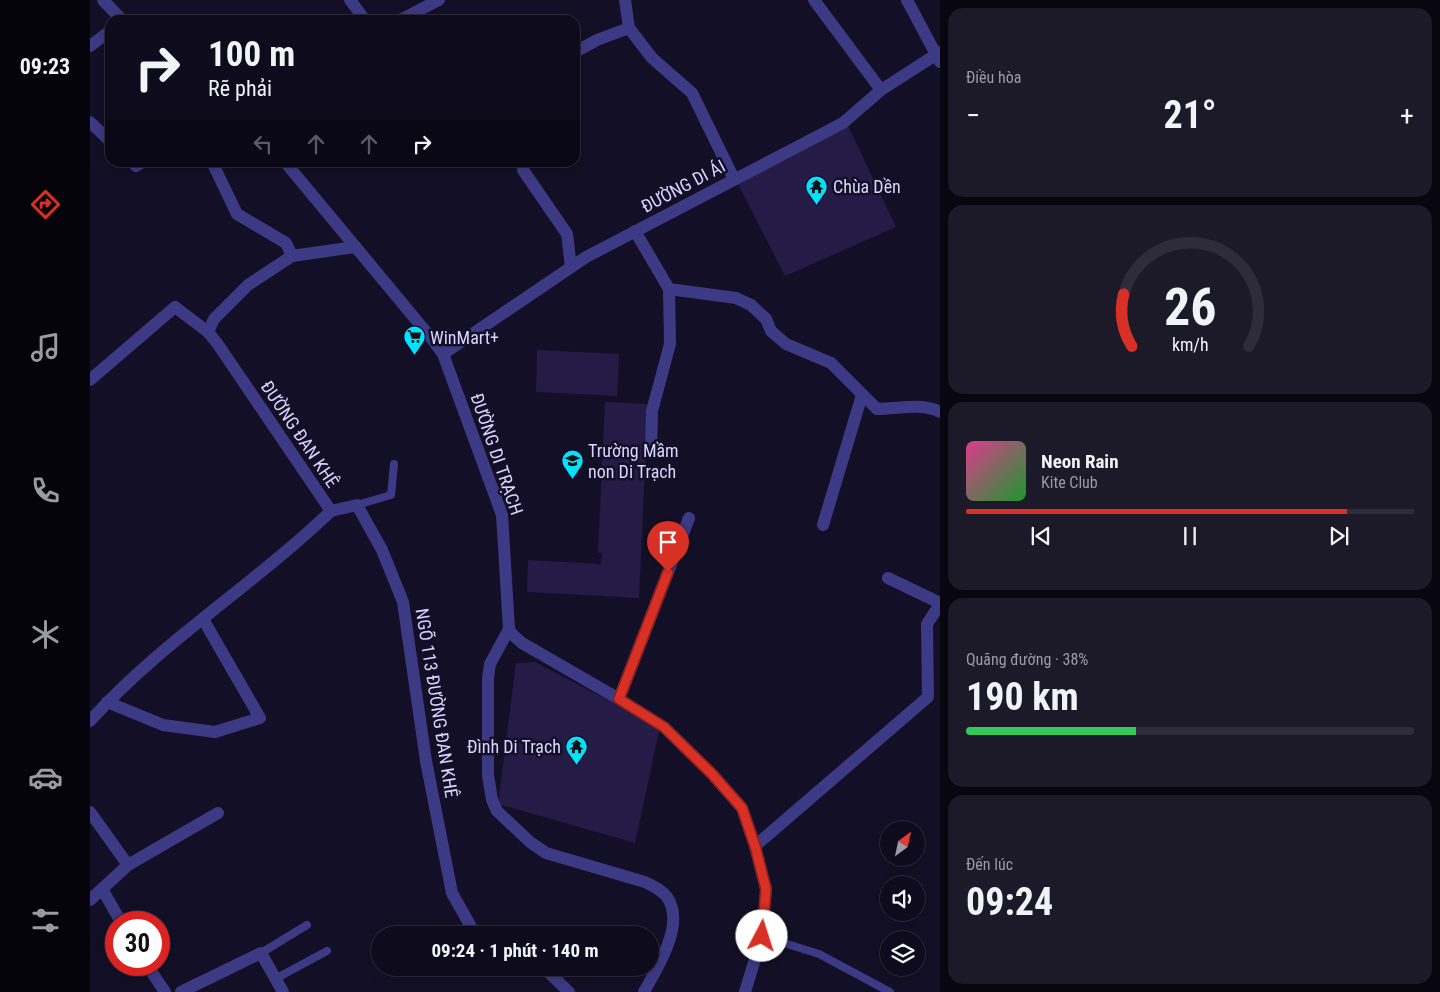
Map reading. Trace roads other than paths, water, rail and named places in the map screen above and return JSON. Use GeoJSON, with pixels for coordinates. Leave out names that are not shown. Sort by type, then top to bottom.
{"type":"FeatureCollection","features":[{"type":"Feature","properties":{"kind":"street"},"geometry":{"type":"LineString","coordinates":[[103,0],[117,15]]}},
{"type":"Feature","properties":{"kind":"street"},"geometry":{"type":"LineString","coordinates":[[350,0],[361,15]]}},
{"type":"Feature","properties":{"kind":"street"},"geometry":{"type":"LineString","coordinates":[[410,15],[439,0]]}},
{"type":"Feature","properties":{"kind":"street"},"geometry":{"type":"LineString","coordinates":[[625,0],[629,28],[652,58],[692,93],[734,179]]}},
{"type":"Feature","properties":{"kind":"street"},"geometry":{"type":"LineString","coordinates":[[814,0],[882,90]]}},
{"type":"Feature","properties":{"kind":"street"},"geometry":{"type":"LineString","coordinates":[[907,0],[938,56]]}},
{"type":"Feature","properties":{"kind":"street"},"geometry":{"type":"LineString","coordinates":[[580,49],[597,40],[629,28]]}},
{"type":"Feature","properties":{"kind":"street"},"geometry":{"type":"LineString","coordinates":[[90,46],[105,35]]}},
{"type":"Feature","properties":{"kind":"street","name":"ĐƯỜNG DI ÁI"},"geometry":{"type":"LineString","coordinates":[[443,354],[586,257],[843,123],[882,90],[938,56]]}},
{"type":"Feature","properties":{"kind":"street"},"geometry":{"type":"LineString","coordinates":[[90,122],[105,136]]}},
{"type":"Feature","properties":{"kind":"street"},"geometry":{"type":"LineString","coordinates":[[214,167],[237,214],[286,243],[292,256]]}},
{"type":"Feature","properties":{"kind":"street","name":"ĐƯỜNG DI TRẠCH"},"geometry":{"type":"LineString","coordinates":[[289,167],[443,354],[502,515],[510,628]]}},
{"type":"Feature","properties":{"kind":"street"},"geometry":{"type":"LineString","coordinates":[[523,170],[567,234],[570,268]]}},
{"type":"Feature","properties":{"kind":"street"},"geometry":{"type":"LineString","coordinates":[[636,231],[669,289],[670,344],[652,411],[651,452]]}},
{"type":"Feature","properties":{"kind":"street"},"geometry":{"type":"LineString","coordinates":[[208,332],[214,319],[248,285],[292,256],[355,247]]}},
{"type":"Feature","properties":{"kind":"street"},"geometry":{"type":"LineString","coordinates":[[669,289],[736,298],[751,305],[766,319],[771,331],[786,344],[831,363],[877,409],[920,406],[940,412]]}},
{"type":"Feature","properties":{"kind":"street","name":"ĐƯỜNG ĐAN KHÊ"},"geometry":{"type":"LineString","coordinates":[[90,380],[175,308],[208,332],[217,343],[331,511],[287,551],[114,694],[90,721]]}},
{"type":"Feature","properties":{"kind":"street"},"geometry":{"type":"LineString","coordinates":[[823,525],[862,395]]}},
{"type":"Feature","properties":{"kind":"street"},"geometry":{"type":"LineString","coordinates":[[331,511],[357,505]]}},
{"type":"Feature","properties":{"kind":"street","name":"NGÕ 113 ĐƯỜNG ĐAN KHÊ"},"geometry":{"type":"LineString","coordinates":[[357,505],[382,550],[403,602],[426,761],[452,893],[471,926]]}},
{"type":"Feature","properties":{"kind":"street"},"geometry":{"type":"LineString","coordinates":[[619,699],[688,518]]}},
{"type":"Feature","properties":{"kind":"street"},"geometry":{"type":"LineString","coordinates":[[755,846],[928,697],[927,624],[940,604],[888,578]]}},
{"type":"Feature","properties":{"kind":"street"},"geometry":{"type":"LineString","coordinates":[[107,702],[163,725],[214,732],[260,718],[203,619]]}},
{"type":"Feature","properties":{"kind":"street"},"geometry":{"type":"LineString","coordinates":[[510,628],[513,635],[522,643],[664,727],[712,774],[742,808],[755,846],[766,889],[762,936],[745,992]]}},
{"type":"Feature","properties":{"kind":"street"},"geometry":{"type":"LineString","coordinates":[[510,628],[490,664],[488,678],[488,775],[492,800],[497,811],[511,825],[546,853],[645,882],[658,888],[668,897],[673,919],[667,949],[644,992]]}},
{"type":"Feature","properties":{"kind":"street"},"geometry":{"type":"LineString","coordinates":[[90,812],[128,865]]}},
{"type":"Feature","properties":{"kind":"street"},"geometry":{"type":"LineString","coordinates":[[90,900],[128,865],[218,813]]}},
{"type":"Feature","properties":{"kind":"street"},"geometry":{"type":"LineString","coordinates":[[102,889],[114,911]]}},
{"type":"Feature","properties":{"kind":"street"},"geometry":{"type":"LineString","coordinates":[[182,992],[261,953],[283,992]]}},
{"type":"Feature","properties":{"kind":"street"},"geometry":{"type":"LineString","coordinates":[[154,976],[164,992]]}},
{"type":"Feature","properties":{"kind":"street"},"geometry":{"type":"LineString","coordinates":[[552,976],[569,992]]}},
{"type":"Feature","properties":{"kind":"lane"},"geometry":{"type":"LineString","coordinates":[[357,505],[391,495],[394,464]]}},
{"type":"Feature","properties":{"kind":"lane"},"geometry":{"type":"LineString","coordinates":[[261,953],[307,925]]}},
{"type":"Feature","properties":{"kind":"lane"},"geometry":{"type":"LineString","coordinates":[[762,936],[819,954],[890,992]]}},
{"type":"Feature","properties":{"kind":"lane"},"geometry":{"type":"LineString","coordinates":[[275,978],[327,951]]}},
{"type":"Feature","properties":{"kind":"place","name":"Chùa Dền"},"geometry":{"type":"Point","coordinates":[817,205]}},
{"type":"Feature","properties":{"kind":"place","name":"WinMart+"},"geometry":{"type":"Point","coordinates":[414,356]}},
{"type":"Feature","properties":{"kind":"place","name":"Trường Mầm non Di Trạch"},"geometry":{"type":"Point","coordinates":[572,479]}},
{"type":"Feature","properties":{"kind":"place","name":"Đình Di Trạch"},"geometry":{"type":"Point","coordinates":[577,765]}}]}
